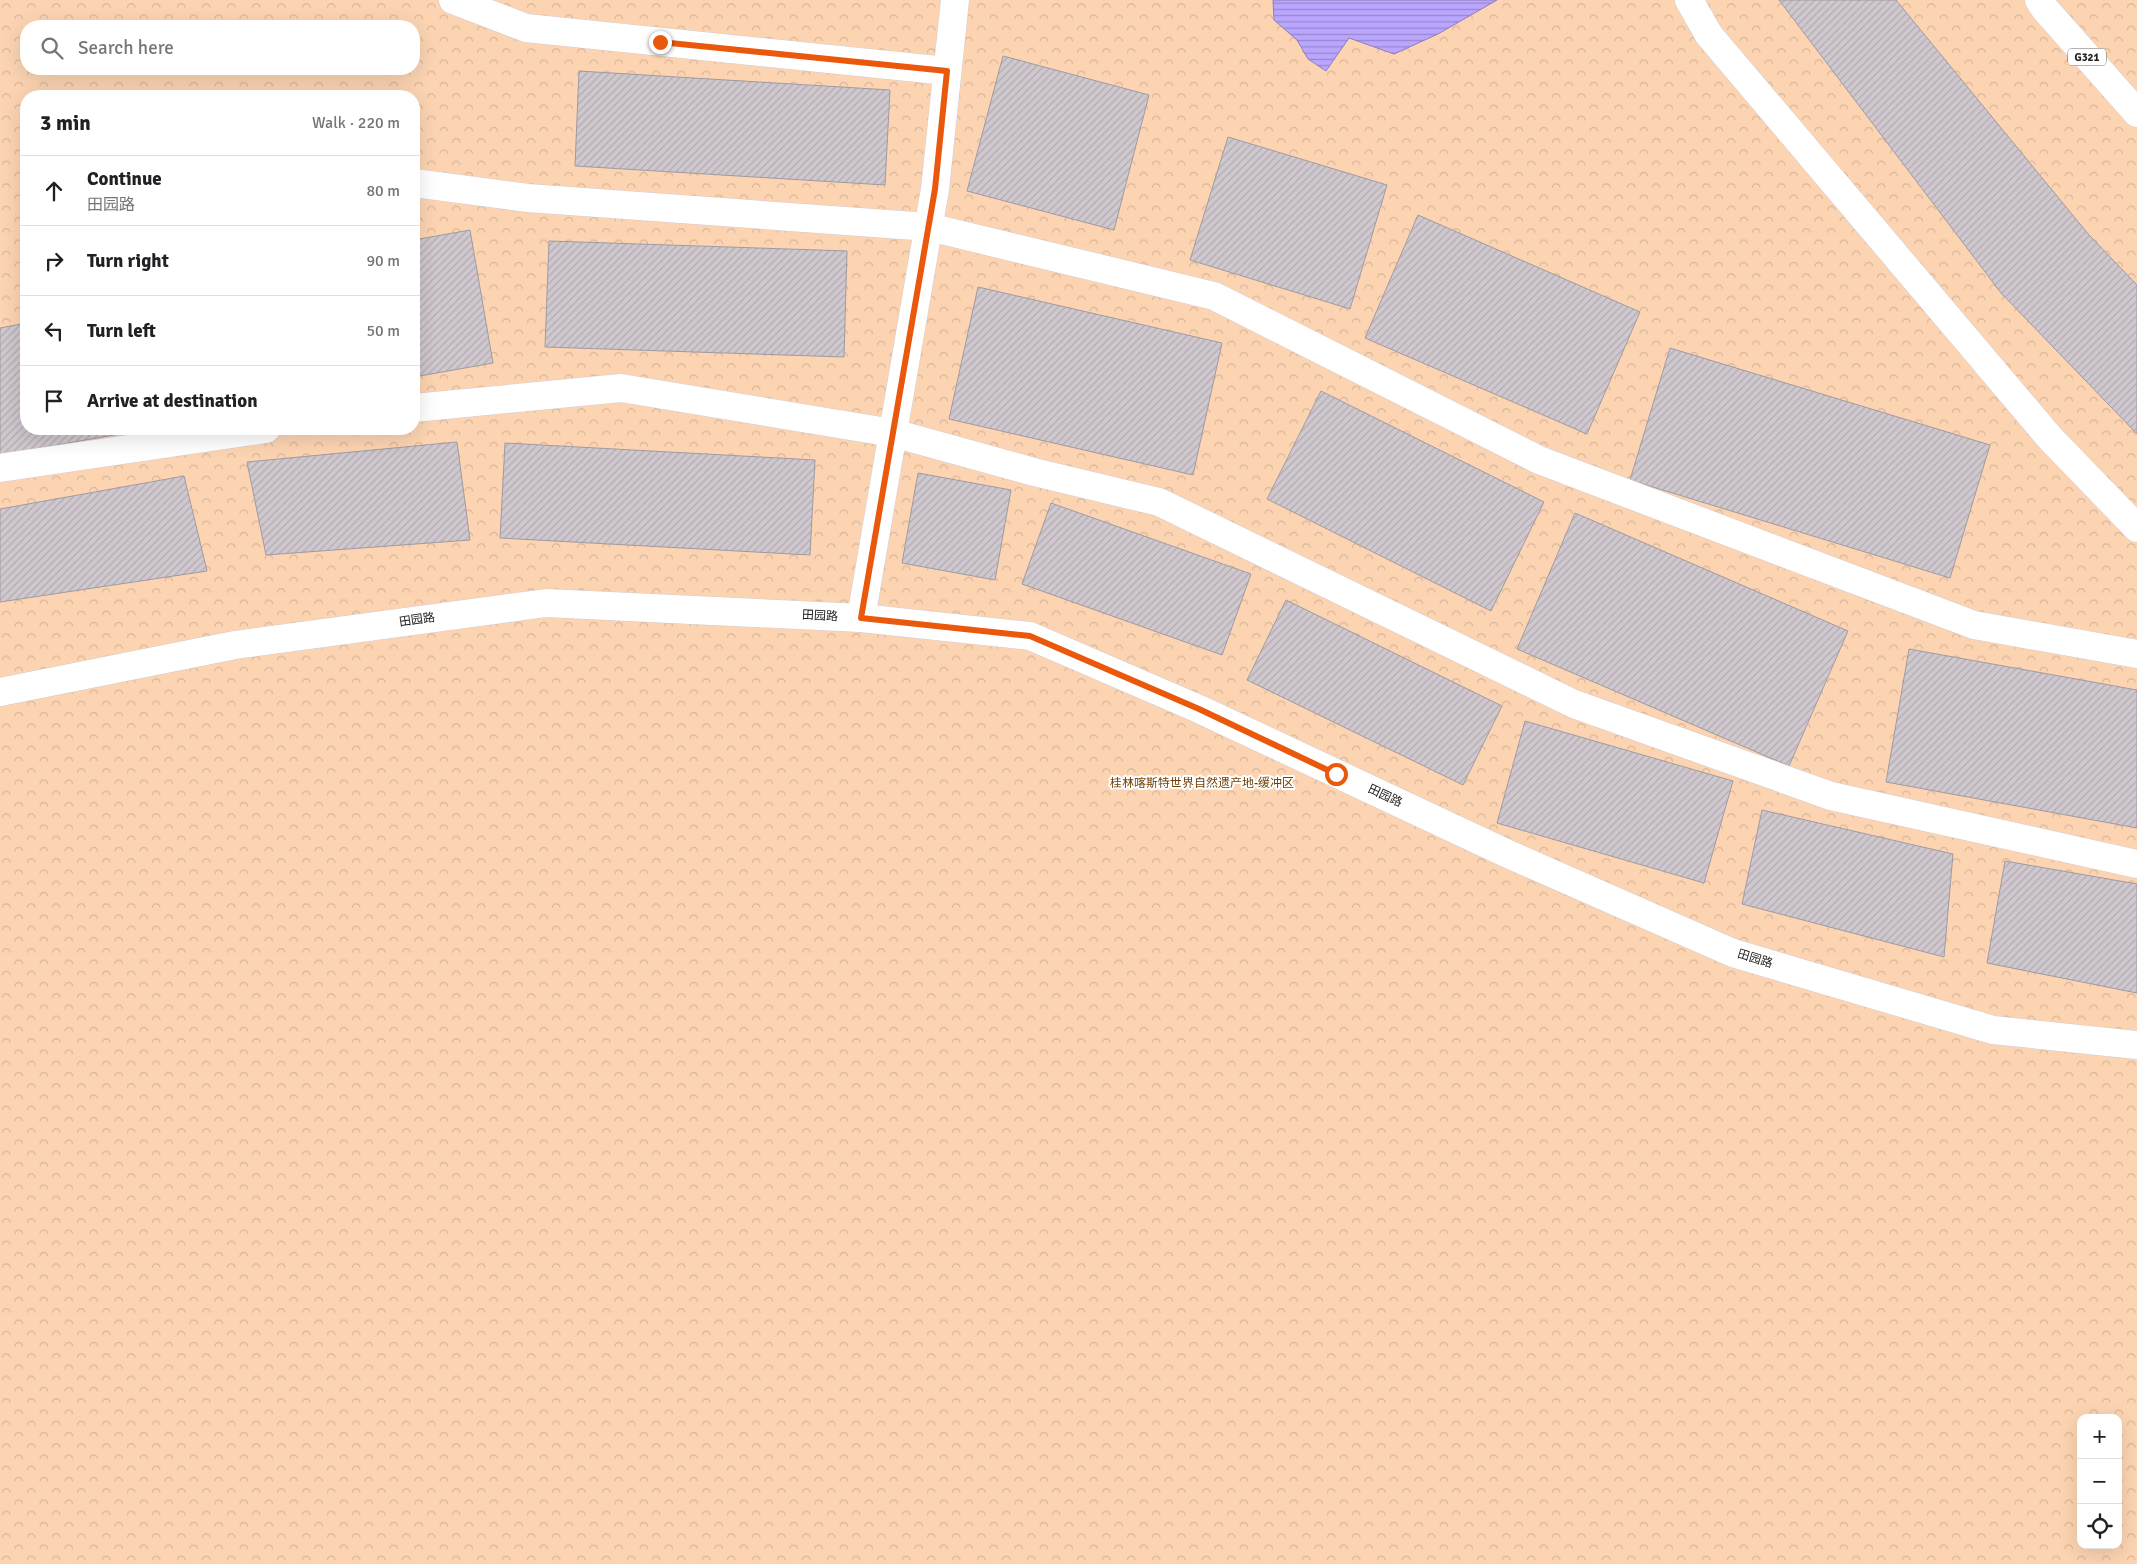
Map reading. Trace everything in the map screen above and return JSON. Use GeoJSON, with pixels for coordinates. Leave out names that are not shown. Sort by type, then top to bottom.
{"type":"FeatureCollection","features":[{"type":"Feature","properties":{"kind":"main road"},"geometry":{"type":"LineString","coordinates":[[453,0],[526,28],[947,71]]}},
{"type":"Feature","properties":{"kind":"main road"},"geometry":{"type":"LineString","coordinates":[[861,618],[935,189],[955,0]]}},
{"type":"Feature","properties":{"kind":"main road"},"geometry":{"type":"LineString","coordinates":[[1690,0],[1709,34],[2050,438],[2137,528]]}},
{"type":"Feature","properties":{"kind":"main road","name":"G321"},"geometry":{"type":"LineString","coordinates":[[2039,0],[2045,10],[2137,113]]}},
{"type":"Feature","properties":{"kind":"main road"},"geometry":{"type":"LineString","coordinates":[[420,184],[528,198],[929,227],[1214,296],[1539,460],[1974,625],[2137,654]]}},
{"type":"Feature","properties":{"kind":"main road"},"geometry":{"type":"LineString","coordinates":[[420,407],[621,388],[893,433],[1034,472],[1159,502],[1574,704],[1832,796],[2137,864]]}},
{"type":"Feature","properties":{"kind":"main road"},"geometry":{"type":"LineString","coordinates":[[0,468],[225,435]]}},
{"type":"Feature","properties":{"kind":"main road","name":"田园路"},"geometry":{"type":"LineString","coordinates":[[0,692],[235,645],[546,603],[861,618],[1030,636],[1199,709],[1508,854],[1734,953],[1993,1030],[2137,1045]]}},
{"type":"Feature","properties":{"kind":"green space","name":"桂林喀斯特世界自然遗产地-缓冲区"},"geometry":{"type":"Polygon","coordinates":[[[0,0],[2137,0],[2137,1564],[0,1564],[0,0]]]}},
{"type":"Feature","properties":{"kind":"shaded area"},"geometry":{"type":"Polygon","coordinates":[[[1273,0],[1497,0],[1438,34],[1394,54],[1349,38],[1326,71],[1308,59],[1297,40],[1274,20],[1273,0]]]}},
{"type":"Feature","properties":{"kind":"building"},"geometry":{"type":"Polygon","coordinates":[[[1779,0],[1896,0],[2089,235],[2137,285],[2137,434],[2001,293],[1779,0]]]}},
{"type":"Feature","properties":{"kind":"building"},"geometry":{"type":"Polygon","coordinates":[[[1003,56],[1149,95],[1114,230],[967,191],[1003,56]]]}},
{"type":"Feature","properties":{"kind":"building"},"geometry":{"type":"Polygon","coordinates":[[[579,71],[890,90],[885,185],[575,166],[579,71]]]}},
{"type":"Feature","properties":{"kind":"building"},"geometry":{"type":"Polygon","coordinates":[[[1228,137],[1387,185],[1350,309],[1190,260],[1228,137]]]}},
{"type":"Feature","properties":{"kind":"building"},"geometry":{"type":"Polygon","coordinates":[[[1418,215],[1640,312],[1587,434],[1365,338],[1418,215]]]}},
{"type":"Feature","properties":{"kind":"building"},"geometry":{"type":"Polygon","coordinates":[[[470,230],[493,363],[420,376],[420,239],[470,230]]]}},
{"type":"Feature","properties":{"kind":"building"},"geometry":{"type":"Polygon","coordinates":[[[549,241],[847,251],[844,357],[545,347],[549,241]]]}},
{"type":"Feature","properties":{"kind":"building"},"geometry":{"type":"Polygon","coordinates":[[[978,287],[1222,343],[1193,475],[949,419],[978,287]]]}},
{"type":"Feature","properties":{"kind":"building"},"geometry":{"type":"Polygon","coordinates":[[[20,324],[20,435],[114,435],[0,455],[0,328],[20,324]]]}},
{"type":"Feature","properties":{"kind":"building"},"geometry":{"type":"Polygon","coordinates":[[[1670,348],[1990,445],[1950,578],[1630,480],[1670,348]]]}},
{"type":"Feature","properties":{"kind":"building"},"geometry":{"type":"Polygon","coordinates":[[[1321,391],[1544,502],[1491,611],[1267,499],[1321,391]]]}},
{"type":"Feature","properties":{"kind":"building"},"geometry":{"type":"Polygon","coordinates":[[[457,442],[470,540],[266,555],[247,462],[457,442]]]}},
{"type":"Feature","properties":{"kind":"building"},"geometry":{"type":"Polygon","coordinates":[[[505,443],[815,460],[810,555],[500,538],[505,443]]]}},
{"type":"Feature","properties":{"kind":"building"},"geometry":{"type":"Polygon","coordinates":[[[918,473],[1011,490],[995,580],[902,563],[918,473]]]}},
{"type":"Feature","properties":{"kind":"building"},"geometry":{"type":"Polygon","coordinates":[[[184,476],[207,571],[0,602],[0,509],[184,476]]]}},
{"type":"Feature","properties":{"kind":"building"},"geometry":{"type":"Polygon","coordinates":[[[1051,503],[1251,574],[1222,655],[1022,584],[1051,503]]]}},
{"type":"Feature","properties":{"kind":"building"},"geometry":{"type":"Polygon","coordinates":[[[1575,513],[1848,631],[1789,766],[1517,649],[1575,513]]]}},
{"type":"Feature","properties":{"kind":"building"},"geometry":{"type":"Polygon","coordinates":[[[1286,600],[1502,706],[1463,785],[1247,680],[1286,600]]]}},
{"type":"Feature","properties":{"kind":"building"},"geometry":{"type":"Polygon","coordinates":[[[1909,649],[2137,690],[2137,828],[1886,782],[1909,649]]]}},
{"type":"Feature","properties":{"kind":"building"},"geometry":{"type":"Polygon","coordinates":[[[1525,721],[1733,781],[1704,883],[1497,823],[1525,721]]]}},
{"type":"Feature","properties":{"kind":"building"},"geometry":{"type":"Polygon","coordinates":[[[1762,810],[1953,854],[1944,957],[1742,904],[1762,810]]]}},
{"type":"Feature","properties":{"kind":"building"},"geometry":{"type":"Polygon","coordinates":[[[2005,861],[2137,884],[2137,993],[1987,963],[2005,861]]]}},
{"type":"Feature","properties":{"kind":"route"},"geometry":{"type":"LineString","coordinates":[[660,42],[947,71],[935,189],[861,618],[1030,636],[1199,709],[1336,774]]}}]}
